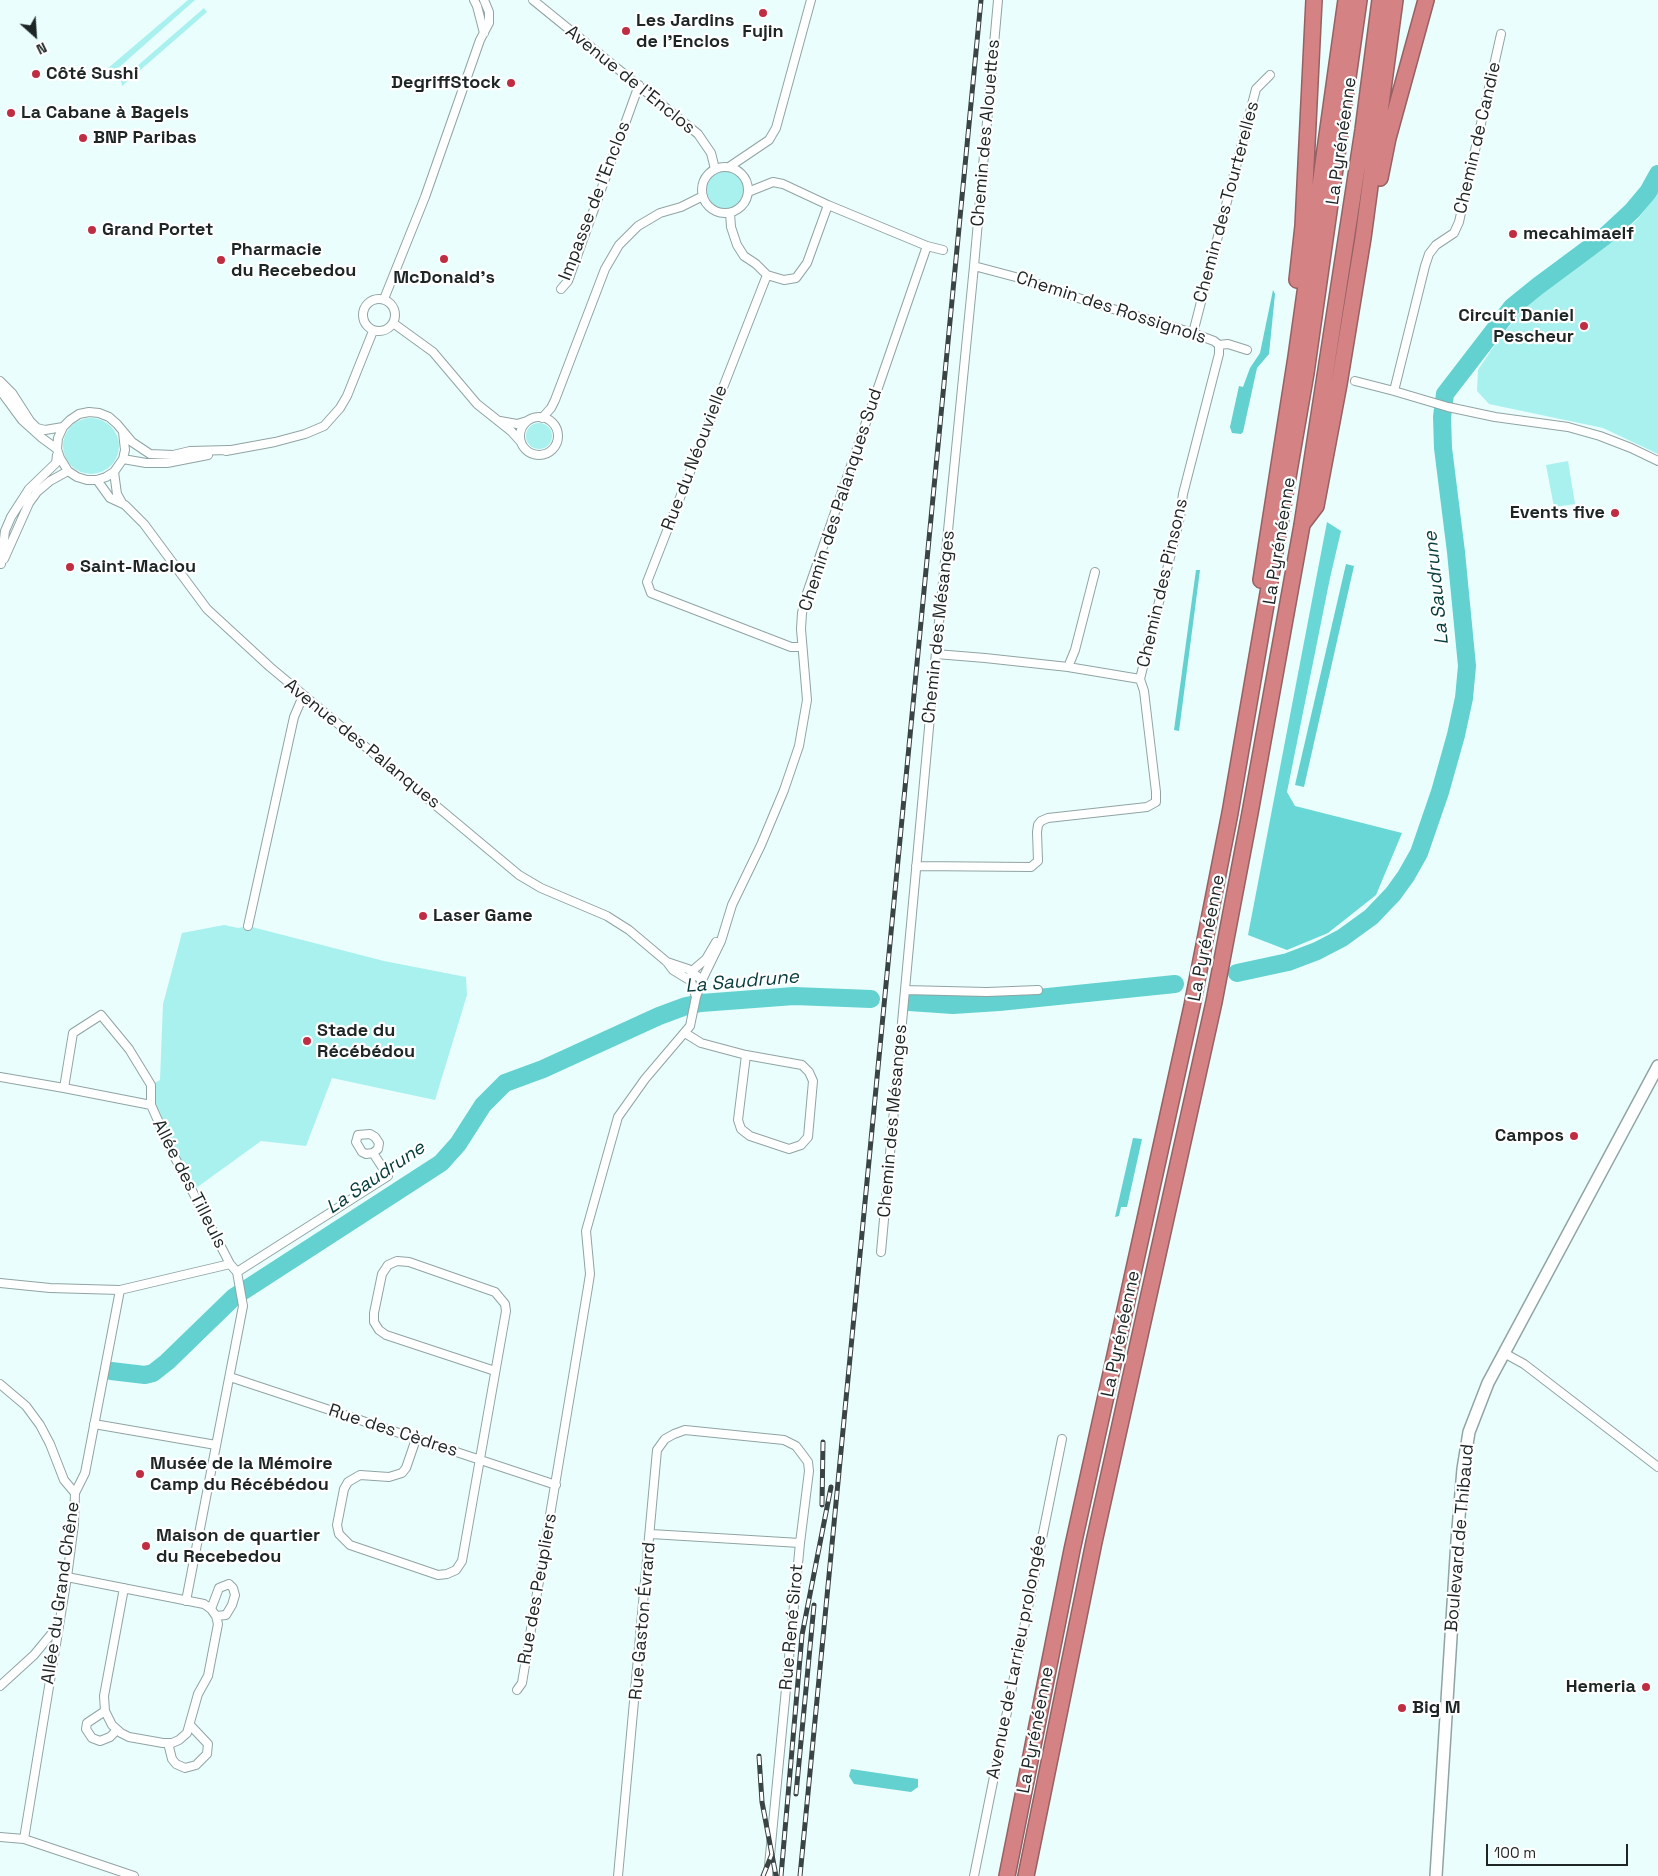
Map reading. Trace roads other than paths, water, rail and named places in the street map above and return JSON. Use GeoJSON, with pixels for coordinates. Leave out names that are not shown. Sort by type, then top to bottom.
{"type":"FeatureCollection","features":[{"type":"Feature","properties":{"kind":"highway"},"geometry":{"type":"LineString","coordinates":[[1296,357],[1292,342],[1303,226],[1314,0]]}},
{"type":"Feature","properties":{"kind":"highway"},"geometry":{"type":"LineString","coordinates":[[1256,667],[1249,655],[1296,357],[1346,0]]}},
{"type":"Feature","properties":{"kind":"highway","name":"La Pyrénéenne"},"geometry":{"type":"LineString","coordinates":[[1007,1876],[1072,1550],[1192,1006],[1256,667],[1306,373],[1359,0]]}},
{"type":"Feature","properties":{"kind":"highway","name":"La Pyrénéenne"},"geometry":{"type":"LineString","coordinates":[[1026,1876],[1094,1542],[1214,1002],[1275,679],[1302,525],[1363,130],[1380,0]]}},
{"type":"Feature","properties":{"kind":"highway"},"geometry":{"type":"LineString","coordinates":[[1302,525],[1316,506],[1339,384],[1363,238],[1395,0]]}},
{"type":"Feature","properties":{"kind":"highway"},"geometry":{"type":"LineString","coordinates":[[1363,238],[1370,225],[1388,138],[1426,0]]}},
{"type":"Feature","properties":{"kind":"street"},"geometry":{"type":"LineString","coordinates":[[474,0],[484,33]]}},
{"type":"Feature","properties":{"kind":"street"},"geometry":{"type":"LineString","coordinates":[[384,300],[425,198],[484,33],[489,24],[489,12],[484,0]]}},
{"type":"Feature","properties":{"kind":"street","name":"Avenue de l'Enclos"},"geometry":{"type":"LineString","coordinates":[[532,0],[698,134],[711,153],[715,169]]}},
{"type":"Feature","properties":{"kind":"street"},"geometry":{"type":"LineString","coordinates":[[729,167],[739,159],[757,150],[768,140],[776,128],[812,0]]}},
{"type":"Feature","properties":{"kind":"street","name":"Chemin des Alouettes"},"geometry":{"type":"LineString","coordinates":[[974,266],[998,0]]}},
{"type":"Feature","properties":{"kind":"street","name":"Chemin de Candie"},"geometry":{"type":"LineString","coordinates":[[1394,391],[1427,260],[1436,245],[1454,232],[1459,222],[1501,34]]}},
{"type":"Feature","properties":{"kind":"street","name":"Chemin des Tourterelles"},"geometry":{"type":"LineString","coordinates":[[1193,333],[1256,89],[1270,75]]}},
{"type":"Feature","properties":{"kind":"street","name":"Impasse de l'Enclos"},"geometry":{"type":"LineString","coordinates":[[561,289],[568,281],[639,85]]}},
{"type":"Feature","properties":{"kind":"street"},"geometry":{"type":"LineString","coordinates":[[729,167],[736,169],[746,179],[748,192],[742,206],[730,213],[710,208],[703,196],[702,190],[706,177],[715,169],[729,167]]}},
{"type":"Feature","properties":{"kind":"street"},"geometry":{"type":"LineString","coordinates":[[748,192],[773,182],[778,183],[927,246],[942,250]]}},
{"type":"Feature","properties":{"kind":"street"},"geometry":{"type":"LineString","coordinates":[[542,418],[555,400],[605,269],[618,245],[638,226],[660,213],[681,207],[703,196]]}},
{"type":"Feature","properties":{"kind":"street"},"geometry":{"type":"LineString","coordinates":[[730,213],[731,227],[737,246],[744,256],[767,275],[784,280],[796,278],[807,263],[828,205]]}},
{"type":"Feature","properties":{"kind":"street","name":"Chemin des Palanques Sud"},"geometry":{"type":"LineString","coordinates":[[696,997],[721,941],[732,905],[761,845],[784,790],[799,746],[807,700],[802,647],[802,614],[806,596],[927,246]]}},
{"type":"Feature","properties":{"kind":"street","name":"Chemin des Rossignols"},"geometry":{"type":"LineString","coordinates":[[974,266],[1023,279],[1090,302],[1193,333],[1214,341],[1219,346],[1228,344],[1247,350]]}},
{"type":"Feature","properties":{"kind":"street","name":"Chemin des Mésanges"},"geometry":{"type":"LineString","coordinates":[[881,1252],[974,266]]}},
{"type":"Feature","properties":{"kind":"street","name":"Rue du Néouvielle"},"geometry":{"type":"LineString","coordinates":[[767,275],[647,582],[651,593],[791,647],[802,647]]}},
{"type":"Feature","properties":{"kind":"street"},"geometry":{"type":"LineString","coordinates":[[373,300],[384,300],[392,305],[394,310],[393,323],[384,330],[373,331],[363,321],[363,310],[366,304],[373,300]]}},
{"type":"Feature","properties":{"kind":"street"},"geometry":{"type":"LineString","coordinates":[[393,323],[433,352],[477,404],[511,431],[523,447],[532,454],[545,454],[557,442],[557,430],[554,424],[555,400]]}},
{"type":"Feature","properties":{"kind":"street"},"geometry":{"type":"LineString","coordinates":[[123,458],[146,463],[167,463],[275,442],[305,434],[324,426],[340,408],[347,396],[373,331]]}},
{"type":"Feature","properties":{"kind":"street","name":"Chemin des Pinsons"},"geometry":{"type":"LineString","coordinates":[[936,654],[1068,667],[1140,679],[1180,517],[1183,494],[1219,354],[1219,346]]}},
{"type":"Feature","properties":{"kind":"street"},"geometry":{"type":"LineString","coordinates":[[0,381],[12,393],[30,422],[37,428],[45,430],[63,427]]}},
{"type":"Feature","properties":{"kind":"street"},"geometry":{"type":"LineString","coordinates":[[1355,381],[1448,407],[1494,417],[1576,429],[1616,442],[1658,462]]}},
{"type":"Feature","properties":{"kind":"street"},"geometry":{"type":"LineString","coordinates":[[0,390],[22,420],[58,450],[63,465],[77,477],[97,480],[114,472],[123,458],[125,450],[123,432]]}},
{"type":"Feature","properties":{"kind":"street"},"geometry":{"type":"LineString","coordinates":[[1,566],[4,538],[11,517],[29,489],[56,463],[58,438],[63,427],[79,414],[94,412],[109,417],[132,442],[150,454],[158,456],[229,450]]}},
{"type":"Feature","properties":{"kind":"street"},"geometry":{"type":"LineString","coordinates":[[496,420],[510,424],[542,418],[554,424]]}},
{"type":"Feature","properties":{"kind":"street"},"geometry":{"type":"LineString","coordinates":[[520,441],[521,430],[527,421]]}},
{"type":"Feature","properties":{"kind":"street"},"geometry":{"type":"LineString","coordinates":[[1,566],[29,503],[37,492],[50,481],[68,471]]}},
{"type":"Feature","properties":{"kind":"street"},"geometry":{"type":"LineString","coordinates":[[114,472],[117,494],[122,503]]}},
{"type":"Feature","properties":{"kind":"street","name":"Avenue des Palanques"},"geometry":{"type":"LineString","coordinates":[[97,480],[110,498],[122,503],[144,524],[207,609],[270,667],[519,875],[541,888],[607,916],[629,930],[667,962],[673,970],[691,981]]}},
{"type":"Feature","properties":{"kind":"street"},"geometry":{"type":"LineString","coordinates":[[1068,667],[1075,650],[1095,572]]}},
{"type":"Feature","properties":{"kind":"street"},"geometry":{"type":"LineString","coordinates":[[916,866],[1031,868],[1038,860],[1037,832],[1041,821],[1048,818],[1147,807],[1156,802],[1144,690],[1140,679]]}},
{"type":"Feature","properties":{"kind":"street"},"geometry":{"type":"LineString","coordinates":[[248,926],[294,717],[305,696]]}},
{"type":"Feature","properties":{"kind":"street","name":"Chemin des Palanques Sud"},"geometry":{"type":"LineString","coordinates":[[692,971],[706,959],[725,925]]}},
{"type":"Feature","properties":{"kind":"street","name":"Avenue des Palanques"},"geometry":{"type":"LineString","coordinates":[[667,962],[692,971],[702,980]]}},
{"type":"Feature","properties":{"kind":"street"},"geometry":{"type":"LineString","coordinates":[[692,971],[691,981],[696,997],[694,1012],[686,1033],[701,1043],[746,1055],[802,1065],[809,1072],[813,1081],[808,1137],[801,1145],[789,1149],[750,1136],[741,1129],[738,1120],[746,1055]]}},
{"type":"Feature","properties":{"kind":"street"},"geometry":{"type":"LineString","coordinates":[[905,990],[987,992],[1038,990]]}},
{"type":"Feature","properties":{"kind":"street"},"geometry":{"type":"LineString","coordinates":[[64,1088],[73,1033],[101,1015],[129,1049],[151,1085],[150,1106]]}},
{"type":"Feature","properties":{"kind":"street","name":"Rue des Peupliers"},"geometry":{"type":"LineString","coordinates":[[517,1690],[522,1683],[589,1282],[586,1231],[618,1117],[645,1079],[686,1033]]}},
{"type":"Feature","properties":{"kind":"street","name":"Boulevard de Thibaud"},"geometry":{"type":"LineString","coordinates":[[1436,1876],[1463,1468],[1469,1432],[1480,1399],[1658,1066]]}},
{"type":"Feature","properties":{"kind":"street","name":"Allée des Tilleuls"},"geometry":{"type":"LineString","coordinates":[[0,1077],[150,1106],[230,1264],[237,1272]]}},
{"type":"Feature","properties":{"kind":"street"},"geometry":{"type":"LineString","coordinates":[[186,1600],[243,1306],[237,1272],[388,1176],[373,1153]]}},
{"type":"Feature","properties":{"kind":"street"},"geometry":{"type":"LineString","coordinates":[[416,1439],[406,1468],[402,1473],[389,1477],[360,1475],[348,1482],[344,1489],[337,1525],[339,1534],[350,1546],[438,1575],[447,1574],[456,1570],[462,1561],[506,1311],[505,1304],[495,1292],[409,1262],[397,1261],[388,1265],[382,1274],[374,1313],[374,1322],[379,1330],[386,1335],[495,1371]]}},
{"type":"Feature","properties":{"kind":"street"},"geometry":{"type":"LineString","coordinates":[[0,1283],[50,1288],[120,1290],[230,1264]]}},
{"type":"Feature","properties":{"kind":"street","name":"Allée du Grand Chêne"},"geometry":{"type":"LineString","coordinates":[[24,1839],[67,1577],[74,1524],[75,1493],[85,1473],[120,1290]]}},
{"type":"Feature","properties":{"kind":"street"},"geometry":{"type":"LineString","coordinates":[[1504,1353],[1524,1364],[1658,1466]]}},
{"type":"Feature","properties":{"kind":"street","name":"Rue des Cèdres"},"geometry":{"type":"LineString","coordinates":[[230,1377],[556,1485]]}},
{"type":"Feature","properties":{"kind":"street"},"geometry":{"type":"LineString","coordinates":[[0,1384],[26,1406],[40,1424],[64,1480],[75,1493]]}},
{"type":"Feature","properties":{"kind":"street"},"geometry":{"type":"LineString","coordinates":[[94,1424],[216,1445]]}},
{"type":"Feature","properties":{"kind":"street","name":"Rue Gaston Évrard"},"geometry":{"type":"LineString","coordinates":[[618,1876],[651,1534],[657,1450],[665,1439],[685,1430],[734,1435]]}},
{"type":"Feature","properties":{"kind":"street","name":"Rue René Sirot"},"geometry":{"type":"LineString","coordinates":[[734,1435],[784,1440],[796,1446],[808,1462],[809,1471],[800,1543],[768,1876]]}},
{"type":"Feature","properties":{"kind":"street","name":"Avenue de Larrieu prolongée"},"geometry":{"type":"LineString","coordinates":[[974,1876],[1062,1438]]}},
{"type":"Feature","properties":{"kind":"street"},"geometry":{"type":"LineString","coordinates":[[651,1534],[800,1543]]}},
{"type":"Feature","properties":{"kind":"street"},"geometry":{"type":"LineString","coordinates":[[67,1577],[124,1588],[186,1600],[204,1604],[214,1613],[218,1624],[208,1676],[196,1701],[187,1733],[179,1740],[168,1743],[129,1737],[117,1730],[108,1720],[104,1696],[124,1588]]}},
{"type":"Feature","properties":{"kind":"street"},"geometry":{"type":"LineString","coordinates":[[0,1686],[34,1655],[58,1625]]}},
{"type":"Feature","properties":{"kind":"street"},"geometry":{"type":"LineString","coordinates":[[105,1711],[87,1723],[86,1729],[92,1738],[100,1741],[110,1737],[117,1730]]}},
{"type":"Feature","properties":{"kind":"street"},"geometry":{"type":"LineString","coordinates":[[168,1743],[172,1759],[176,1764],[185,1768],[196,1765],[207,1754],[208,1744],[190,1725]]}},
{"type":"Feature","properties":{"kind":"street"},"geometry":{"type":"LineString","coordinates":[[0,1837],[24,1839],[134,1876]]}},
{"type":"Feature","properties":{"kind":"waterway","name":"La Saudrune"},"geometry":{"type":"LineString","coordinates":[[1237,973],[1288,962],[1317,951],[1342,938],[1371,917],[1393,894],[1419,853],[1440,792],[1456,735],[1464,698],[1467,666],[1456,552],[1443,448],[1442,417],[1445,394],[1512,307],[1604,237],[1632,211],[1648,192],[1658,174]]}},
{"type":"Feature","properties":{"kind":"waterway","name":"La Saudrune"},"geometry":{"type":"LineString","coordinates":[[909,1002],[953,1005],[999,1002],[1175,984]]}},
{"type":"Feature","properties":{"kind":"waterway","name":"La Saudrune"},"geometry":{"type":"LineString","coordinates":[[111,1371],[145,1375],[153,1373],[167,1362],[234,1297],[441,1163],[458,1144],[483,1105],[505,1083],[543,1069],[659,1016],[686,1006],[701,1003],[794,996],[871,999]]}},
{"type":"Feature","properties":{"kind":"railway"},"geometry":{"type":"LineString","coordinates":[[800,1876],[981,0]]}},
{"type":"Feature","properties":{"kind":"railway"},"geometry":{"type":"LineString","coordinates":[[822,1505],[823,1442]]}},
{"type":"Feature","properties":{"kind":"railway"},"geometry":{"type":"LineString","coordinates":[[781,1876],[802,1635],[831,1487]]}},
{"type":"Feature","properties":{"kind":"railway"},"geometry":{"type":"LineString","coordinates":[[796,1794],[814,1605]]}},
{"type":"Feature","properties":{"kind":"railway"},"geometry":{"type":"LineString","coordinates":[[759,1756],[762,1802],[776,1876]]}},
{"type":"Feature","properties":{"kind":"railway"},"geometry":{"type":"LineString","coordinates":[[763,1876],[772,1854]]}},
{"type":"Feature","properties":{"kind":"place","name":"Fujin"},"geometry":{"type":"Point","coordinates":[763,13]}},
{"type":"Feature","properties":{"kind":"place","name":"Les Jardins de l'Enclos"},"geometry":{"type":"Point","coordinates":[626,31]}},
{"type":"Feature","properties":{"kind":"place","name":"Côté Sushi"},"geometry":{"type":"Point","coordinates":[36,74]}},
{"type":"Feature","properties":{"kind":"place","name":"DegriffStock"},"geometry":{"type":"Point","coordinates":[511,83]}},
{"type":"Feature","properties":{"kind":"place","name":"La Cabane à Bagels"},"geometry":{"type":"Point","coordinates":[11,113]}},
{"type":"Feature","properties":{"kind":"place","name":"BNP Paribas"},"geometry":{"type":"Point","coordinates":[83,138]}},
{"type":"Feature","properties":{"kind":"place","name":"Grand Portet"},"geometry":{"type":"Point","coordinates":[92,230]}},
{"type":"Feature","properties":{"kind":"place","name":"mecahimaelf"},"geometry":{"type":"Point","coordinates":[1513,234]}},
{"type":"Feature","properties":{"kind":"place","name":"McDonald's"},"geometry":{"type":"Point","coordinates":[444,259]}},
{"type":"Feature","properties":{"kind":"place","name":"Pharmacie du Recebedou"},"geometry":{"type":"Point","coordinates":[221,260]}},
{"type":"Feature","properties":{"kind":"place","name":"Circuit Daniel Pescheur"},"geometry":{"type":"Point","coordinates":[1584,326]}},
{"type":"Feature","properties":{"kind":"place","name":"Events five"},"geometry":{"type":"Point","coordinates":[1615,513]}},
{"type":"Feature","properties":{"kind":"place","name":"Saint-Maclou"},"geometry":{"type":"Point","coordinates":[70,567]}},
{"type":"Feature","properties":{"kind":"place","name":"Laser Game"},"geometry":{"type":"Point","coordinates":[423,916]}},
{"type":"Feature","properties":{"kind":"place","name":"Stade du Récébédou"},"geometry":{"type":"Point","coordinates":[307,1041]}},
{"type":"Feature","properties":{"kind":"place","name":"Campos"},"geometry":{"type":"Point","coordinates":[1574,1136]}},
{"type":"Feature","properties":{"kind":"place","name":"Musée de la Mémoire Camp du Récébédou"},"geometry":{"type":"Point","coordinates":[140,1474]}},
{"type":"Feature","properties":{"kind":"place","name":"Maison de quartier du Recebedou"},"geometry":{"type":"Point","coordinates":[146,1546]}},
{"type":"Feature","properties":{"kind":"place","name":"Hemeria"},"geometry":{"type":"Point","coordinates":[1646,1687]}},
{"type":"Feature","properties":{"kind":"place","name":"Big M"},"geometry":{"type":"Point","coordinates":[1402,1708]}}]}
